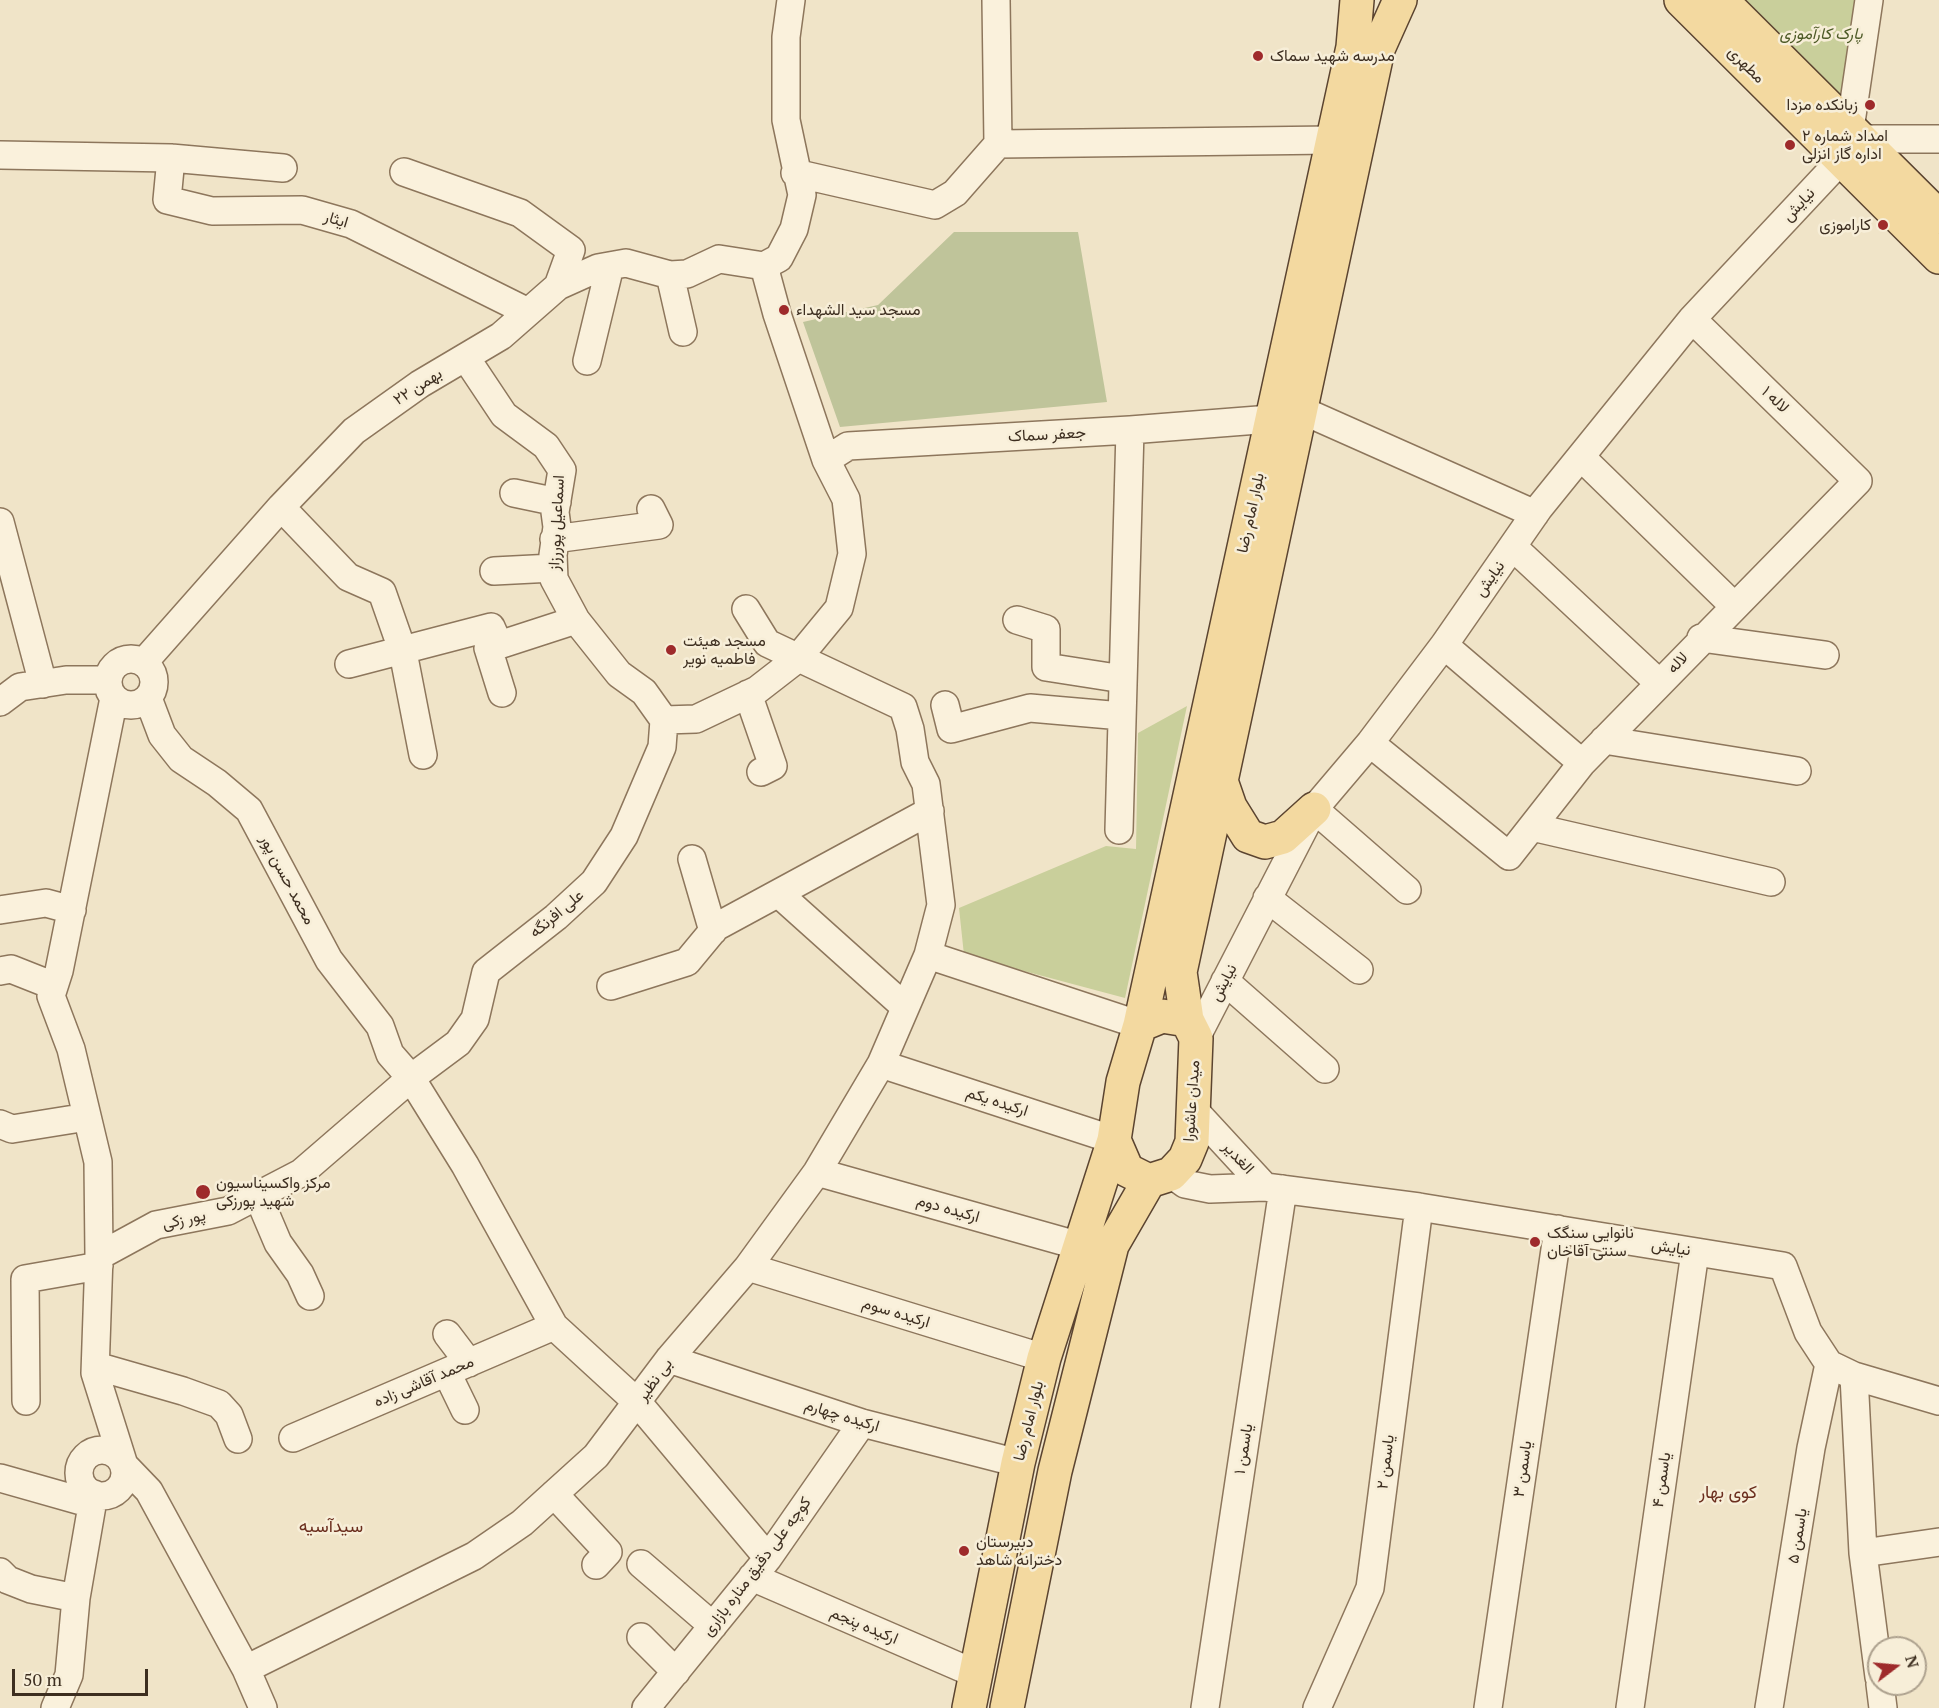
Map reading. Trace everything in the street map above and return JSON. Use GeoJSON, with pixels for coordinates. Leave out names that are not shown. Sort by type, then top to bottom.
{"type":"FeatureCollection","features":[{"type":"Feature","properties":{"kind":"main road","name":"بلوار امام رضا"},"geometry":{"type":"LineString","coordinates":[[1191,1029],[1180,972],[1221,781],[1333,140],[1353,47],[1357,0]]}},
{"type":"Feature","properties":{"kind":"main road","name":"بلوار امام رضا"},"geometry":{"type":"LineString","coordinates":[[1140,1025],[1286,415],[1378,49],[1400,0]]}},
{"type":"Feature","properties":{"kind":"main road","name":"مطهری"},"geometry":{"type":"LineString","coordinates":[[1681,0],[1939,217]]}},
{"type":"Feature","properties":{"kind":"main road","name":"مطهری"},"geometry":{"type":"LineString","coordinates":[[1721,0],[1851,142],[1939,257]]}},
{"type":"Feature","properties":{"kind":"main road"},"geometry":{"type":"LineString","coordinates":[[1221,781],[1230,807],[1248,836],[1265,842],[1283,837],[1314,809]]}},
{"type":"Feature","properties":{"kind":"main road"},"geometry":{"type":"LineString","coordinates":[[1008,1708],[1055,1471],[1112,1245],[1160,1177],[1127,1170],[1113,1140],[1123,1082],[1140,1025],[1162,1016],[1191,1029]]}},
{"type":"Feature","properties":{"kind":"main road","name":"میدان عاشورا"},"geometry":{"type":"LineString","coordinates":[[1160,1177],[1185,1159],[1192,1142],[1191,1029]]}},
{"type":"Feature","properties":{"kind":"main road","name":"بلوار امام رضا"},"geometry":{"type":"LineString","coordinates":[[969,1708],[1018,1463],[1044,1358],[1113,1140]]}},
{"type":"Feature","properties":{"kind":"street"},"geometry":{"type":"LineString","coordinates":[[683,332],[670,276],[687,274],[719,259],[764,266],[779,258],[794,229],[802,195],[795,173],[786,120],[786,37],[791,0]]}},
{"type":"Feature","properties":{"kind":"street"},"geometry":{"type":"LineString","coordinates":[[795,173],[935,205],[955,193],[998,144],[996,0]]}},
{"type":"Feature","properties":{"kind":"street"},"geometry":{"type":"LineString","coordinates":[[1869,0],[1851,142],[1939,139]]}},
{"type":"Feature","properties":{"kind":"street"},"geometry":{"type":"LineString","coordinates":[[998,144],[1333,140]]}},
{"type":"Feature","properties":{"kind":"street","name":"نیایش"},"geometry":{"type":"LineString","coordinates":[[1191,1029],[1225,981],[1314,809],[1370,743],[1444,645],[1534,514],[1692,320],[1851,142]]}},
{"type":"Feature","properties":{"kind":"street"},"geometry":{"type":"LineString","coordinates":[[0,155],[171,158],[283,168]]}},
{"type":"Feature","properties":{"kind":"street","name":"ایثار"},"geometry":{"type":"LineString","coordinates":[[171,158],[167,200],[212,211],[302,210],[351,224],[528,312]]}},
{"type":"Feature","properties":{"kind":"street"},"geometry":{"type":"LineString","coordinates":[[404,172],[520,213],[571,250],[558,286]]}},
{"type":"Feature","properties":{"kind":"street","name":"۲۲ بهمن"},"geometry":{"type":"LineString","coordinates":[[144,662],[281,507],[354,430],[420,384],[501,336],[558,286],[598,268],[626,262],[670,276]]}},
{"type":"Feature","properties":{"kind":"street"},"geometry":{"type":"LineString","coordinates":[[587,361],[610,266]]}},
{"type":"Feature","properties":{"kind":"street"},"geometry":{"type":"LineString","coordinates":[[664,720],[696,719],[748,694],[797,659],[839,608],[852,554],[846,499],[826,460],[777,314],[764,266]]}},
{"type":"Feature","properties":{"kind":"street","name":"لاله ۱"},"geometry":{"type":"LineString","coordinates":[[1692,320],[1858,481]]}},
{"type":"Feature","properties":{"kind":"street","name":"اسماعیل پوررزاز"},"geometry":{"type":"LineString","coordinates":[[466,358],[504,415],[546,446],[562,470],[555,512],[557,527],[554,539],[554,579],[576,620],[619,674],[644,692],[664,720]]}},
{"type":"Feature","properties":{"kind":"street"},"geometry":{"type":"LineString","coordinates":[[1286,415],[1534,514]]}},
{"type":"Feature","properties":{"kind":"street","name":"جعفر سماک"},"geometry":{"type":"LineString","coordinates":[[826,460],[848,446],[1130,430],[1286,415]]}},
{"type":"Feature","properties":{"kind":"street"},"geometry":{"type":"LineString","coordinates":[[1119,830],[1130,430]]}},
{"type":"Feature","properties":{"kind":"street"},"geometry":{"type":"LineString","coordinates":[[1581,457],[1734,606]]}},
{"type":"Feature","properties":{"kind":"street","name":"لاله"},"geometry":{"type":"LineString","coordinates":[[1370,743],[1509,856],[1582,763],[1701,638],[1858,481]]}},
{"type":"Feature","properties":{"kind":"street"},"geometry":{"type":"LineString","coordinates":[[514,493],[557,502]]}},
{"type":"Feature","properties":{"kind":"street"},"geometry":{"type":"LineString","coordinates":[[281,507],[348,577],[381,592],[403,652],[423,755]]}},
{"type":"Feature","properties":{"kind":"street"},"geometry":{"type":"LineString","coordinates":[[554,539],[659,525],[651,509]]}},
{"type":"Feature","properties":{"kind":"street"},"geometry":{"type":"LineString","coordinates":[[0,522],[43,684]]}},
{"type":"Feature","properties":{"kind":"street"},"geometry":{"type":"LineString","coordinates":[[1513,547],[1659,683]]}},
{"type":"Feature","properties":{"kind":"street"},"geometry":{"type":"LineString","coordinates":[[494,571],[553,568]]}},
{"type":"Feature","properties":{"kind":"street"},"geometry":{"type":"LineString","coordinates":[[746,609],[767,643],[797,659]]}},
{"type":"Feature","properties":{"kind":"street"},"geometry":{"type":"LineString","coordinates":[[502,693],[488,648],[576,620]]}},
{"type":"Feature","properties":{"kind":"street"},"geometry":{"type":"LineString","coordinates":[[1017,620],[1046,629],[1046,667],[1123,679]]}},
{"type":"Feature","properties":{"kind":"street"},"geometry":{"type":"LineString","coordinates":[[349,664],[403,652],[491,627],[499,645]]}},
{"type":"Feature","properties":{"kind":"street"},"geometry":{"type":"LineString","coordinates":[[1701,638],[1825,655]]}},
{"type":"Feature","properties":{"kind":"street"},"geometry":{"type":"LineString","coordinates":[[1444,645],[1582,763]]}},
{"type":"Feature","properties":{"kind":"street"},"geometry":{"type":"LineString","coordinates":[[0,702],[20,687],[66,680],[111,689],[127,705],[135,705],[147,698],[154,686],[153,673],[144,662],[131,658],[118,662],[111,689],[72,910],[51,996],[71,1049],[98,1162],[99,1261],[93,1452]]}},
{"type":"Feature","properties":{"kind":"street","name":"بی نظیر"},"geometry":{"type":"LineString","coordinates":[[246,1669],[474,1556],[522,1523],[596,1456],[669,1359],[748,1267],[818,1172],[881,1064],[928,956],[941,904],[926,784],[915,762],[910,729],[903,707],[797,659]]}},
{"type":"Feature","properties":{"kind":"street"},"geometry":{"type":"LineString","coordinates":[[748,694],[773,766],[761,772]]}},
{"type":"Feature","properties":{"kind":"street","name":"محمد حسن پور"},"geometry":{"type":"LineString","coordinates":[[147,698],[162,735],[181,759],[217,783],[249,810],[329,960],[380,1026],[390,1054],[411,1078],[465,1165],[554,1326],[638,1403],[760,1567]]}},
{"type":"Feature","properties":{"kind":"street"},"geometry":{"type":"LineString","coordinates":[[945,705],[951,729],[1030,708],[1122,716]]}},
{"type":"Feature","properties":{"kind":"street","name":"علی افرنگه"},"geometry":{"type":"LineString","coordinates":[[411,1078],[458,1043],[474,1019],[486,972],[556,917],[594,882],[628,826],[662,747],[664,720]]}},
{"type":"Feature","properties":{"kind":"street"},"geometry":{"type":"LineString","coordinates":[[1604,740],[1797,771]]}},
{"type":"Feature","properties":{"kind":"street"},"geometry":{"type":"LineString","coordinates":[[1314,809],[1407,890]]}},
{"type":"Feature","properties":{"kind":"street"},"geometry":{"type":"LineString","coordinates":[[611,986],[687,962],[713,931],[930,811]]}},
{"type":"Feature","properties":{"kind":"street"},"geometry":{"type":"LineString","coordinates":[[1532,827],[1771,882]]}},
{"type":"Feature","properties":{"kind":"street"},"geometry":{"type":"LineString","coordinates":[[692,859],[713,931]]}},
{"type":"Feature","properties":{"kind":"street"},"geometry":{"type":"LineString","coordinates":[[779,894],[905,1007]]}},
{"type":"Feature","properties":{"kind":"street"},"geometry":{"type":"LineString","coordinates":[[1267,898],[1359,970]]}},
{"type":"Feature","properties":{"kind":"street"},"geometry":{"type":"LineString","coordinates":[[0,910],[46,903],[72,910]]}},
{"type":"Feature","properties":{"kind":"street"},"geometry":{"type":"LineString","coordinates":[[928,956],[1140,1025]]}},
{"type":"Feature","properties":{"kind":"street"},"geometry":{"type":"LineString","coordinates":[[0,971],[11,969],[54,986]]}},
{"type":"Feature","properties":{"kind":"street"},"geometry":{"type":"LineString","coordinates":[[1225,981],[1325,1069]]}},
{"type":"Feature","properties":{"kind":"street","name":"ارکیده یکم"},"geometry":{"type":"LineString","coordinates":[[881,1064],[1113,1140]]}},
{"type":"Feature","properties":{"kind":"street","name":"پور زکی"},"geometry":{"type":"LineString","coordinates":[[12,1282],[99,1261],[156,1225],[228,1211],[258,1196],[301,1173],[411,1078]]}},
{"type":"Feature","properties":{"kind":"street","name":"الغدیر"},"geometry":{"type":"LineString","coordinates":[[1193,1109],[1274,1188]]}},
{"type":"Feature","properties":{"kind":"street"},"geometry":{"type":"LineString","coordinates":[[0,1124],[12,1129],[87,1117]]}},
{"type":"Feature","properties":{"kind":"street","name":"ارکیده دوم"},"geometry":{"type":"LineString","coordinates":[[818,1172],[1080,1246]]}},
{"type":"Feature","properties":{"kind":"street","name":"الغدیر"},"geometry":{"type":"LineString","coordinates":[[1160,1177],[1210,1189],[1274,1188]]}},
{"type":"Feature","properties":{"kind":"street","name":"نیایش"},"geometry":{"type":"LineString","coordinates":[[1274,1188],[1419,1207],[1783,1266],[1808,1332],[1829,1364]]}},
{"type":"Feature","properties":{"kind":"street","name":"یاسمن ۱"},"geometry":{"type":"LineString","coordinates":[[1205,1708],[1274,1188]]}},
{"type":"Feature","properties":{"kind":"street"},"geometry":{"type":"LineString","coordinates":[[258,1196],[278,1243],[300,1274],[310,1296]]}},
{"type":"Feature","properties":{"kind":"street","name":"یاسمن ۲"},"geometry":{"type":"LineString","coordinates":[[1317,1708],[1370,1588],[1419,1207]]}},
{"type":"Feature","properties":{"kind":"street","name":"یاسمن ۳"},"geometry":{"type":"LineString","coordinates":[[1488,1708],[1558,1230]]}},
{"type":"Feature","properties":{"kind":"street","name":"یاسمن ۴"},"geometry":{"type":"LineString","coordinates":[[1630,1708],[1695,1252]]}},
{"type":"Feature","properties":{"kind":"street","name":"ارکیده سوم"},"geometry":{"type":"LineString","coordinates":[[748,1267],[1044,1358]]}},
{"type":"Feature","properties":{"kind":"street"},"geometry":{"type":"LineString","coordinates":[[12,1282],[26,1401]]}},
{"type":"Feature","properties":{"kind":"street","name":"محمد آقاشی زاده"},"geometry":{"type":"LineString","coordinates":[[293,1438],[554,1326]]}},
{"type":"Feature","properties":{"kind":"street"},"geometry":{"type":"LineString","coordinates":[[447,1334],[458,1368],[465,1410]]}},
{"type":"Feature","properties":{"kind":"street","name":"ارکیده چهارم"},"geometry":{"type":"LineString","coordinates":[[669,1359],[862,1423],[1018,1463]]}},
{"type":"Feature","properties":{"kind":"street"},"geometry":{"type":"LineString","coordinates":[[1829,1364],[1854,1376],[1939,1401]]}},
{"type":"Feature","properties":{"kind":"street","name":"یاسمن ۵"},"geometry":{"type":"LineString","coordinates":[[1769,1708],[1796,1553],[1811,1448],[1829,1364]]}},
{"type":"Feature","properties":{"kind":"street"},"geometry":{"type":"LineString","coordinates":[[96,1370],[183,1390],[219,1404],[229,1415],[238,1439]]}},
{"type":"Feature","properties":{"kind":"street"},"geometry":{"type":"LineString","coordinates":[[0,1478],[93,1499],[116,1492],[124,1480],[124,1465],[96,1370]]}},
{"type":"Feature","properties":{"kind":"street"},"geometry":{"type":"LineString","coordinates":[[1854,1376],[1863,1552],[1874,1636]]}},
{"type":"Feature","properties":{"kind":"street","name":"کوچه علی دقیق مناره بازاری"},"geometry":{"type":"LineString","coordinates":[[646,1708],[760,1567],[862,1423]]}},
{"type":"Feature","properties":{"kind":"street"},"geometry":{"type":"LineString","coordinates":[[55,1708],[69,1675],[76,1598],[93,1499],[82,1484],[80,1470],[86,1456],[93,1452],[108,1450],[115,1453],[149,1491],[246,1669],[263,1708]]}},
{"type":"Feature","properties":{"kind":"street"},"geometry":{"type":"LineString","coordinates":[[554,1494],[608,1552],[596,1565]]}},
{"type":"Feature","properties":{"kind":"street"},"geometry":{"type":"LineString","coordinates":[[1863,1552],[1939,1542]]}},
{"type":"Feature","properties":{"kind":"street"},"geometry":{"type":"LineString","coordinates":[[641,1564],[713,1626]]}},
{"type":"Feature","properties":{"kind":"street","name":"ارکیده پنجم"},"geometry":{"type":"LineString","coordinates":[[760,1567],[976,1674]]}},
{"type":"Feature","properties":{"kind":"street"},"geometry":{"type":"LineString","coordinates":[[0,1572],[8,1580],[31,1589],[76,1598]]}},
{"type":"Feature","properties":{"kind":"street"},"geometry":{"type":"LineString","coordinates":[[641,1637],[676,1672]]}},
{"type":"Feature","properties":{"kind":"green space","name":"پارک کارآموزی"},"geometry":{"type":"Polygon","coordinates":[[[1736,0],[1861,0],[1844,106],[1736,0]]]}},
{"type":"Feature","properties":{"kind":"green space"},"geometry":{"type":"Polygon","coordinates":[[[954,232],[1078,232],[1107,402],[840,427],[803,322],[878,305],[954,232]]]}},
{"type":"Feature","properties":{"kind":"green space"},"geometry":{"type":"Polygon","coordinates":[[[1187,706],[1125,998],[964,955],[959,908],[1106,846],[1136,849],[1138,733],[1187,706]]]}},
{"type":"Feature","properties":{"kind":"place","name":"مدرسه شهید سماک"},"geometry":{"type":"Point","coordinates":[1258,56]}},
{"type":"Feature","properties":{"kind":"place","name":"زبانکده مزدا"},"geometry":{"type":"Point","coordinates":[1870,105]}},
{"type":"Feature","properties":{"kind":"place","name":"امداد شماره ۲ اداره گاز انزلی"},"geometry":{"type":"Point","coordinates":[1790,145]}},
{"type":"Feature","properties":{"kind":"place","name":"کاراموزی"},"geometry":{"type":"Point","coordinates":[1883,225]}},
{"type":"Feature","properties":{"kind":"place","name":"مسجد سید الشهداء"},"geometry":{"type":"Point","coordinates":[784,310]}},
{"type":"Feature","properties":{"kind":"place","name":"مسجد هیئت فاطمیه نویر"},"geometry":{"type":"Point","coordinates":[671,650]}},
{"type":"Feature","properties":{"kind":"place","name":"مرکز واکسیناسیون شهید پورزکی"},"geometry":{"type":"Point","coordinates":[203,1192]}},
{"type":"Feature","properties":{"kind":"place","name":"نانوایی سنگک سنتی آقاخان"},"geometry":{"type":"Point","coordinates":[1535,1242]}},
{"type":"Feature","properties":{"kind":"place","name":"دبیرستان دخترانه شاهد"},"geometry":{"type":"Point","coordinates":[964,1551]}},
{"type":"Feature","properties":{"kind":"district","name":"کوی بهار"},"geometry":{"type":"Point","coordinates":[1728,1493]}},
{"type":"Feature","properties":{"kind":"district","name":"سیدآسیه"},"geometry":{"type":"Point","coordinates":[331,1527]}}]}
